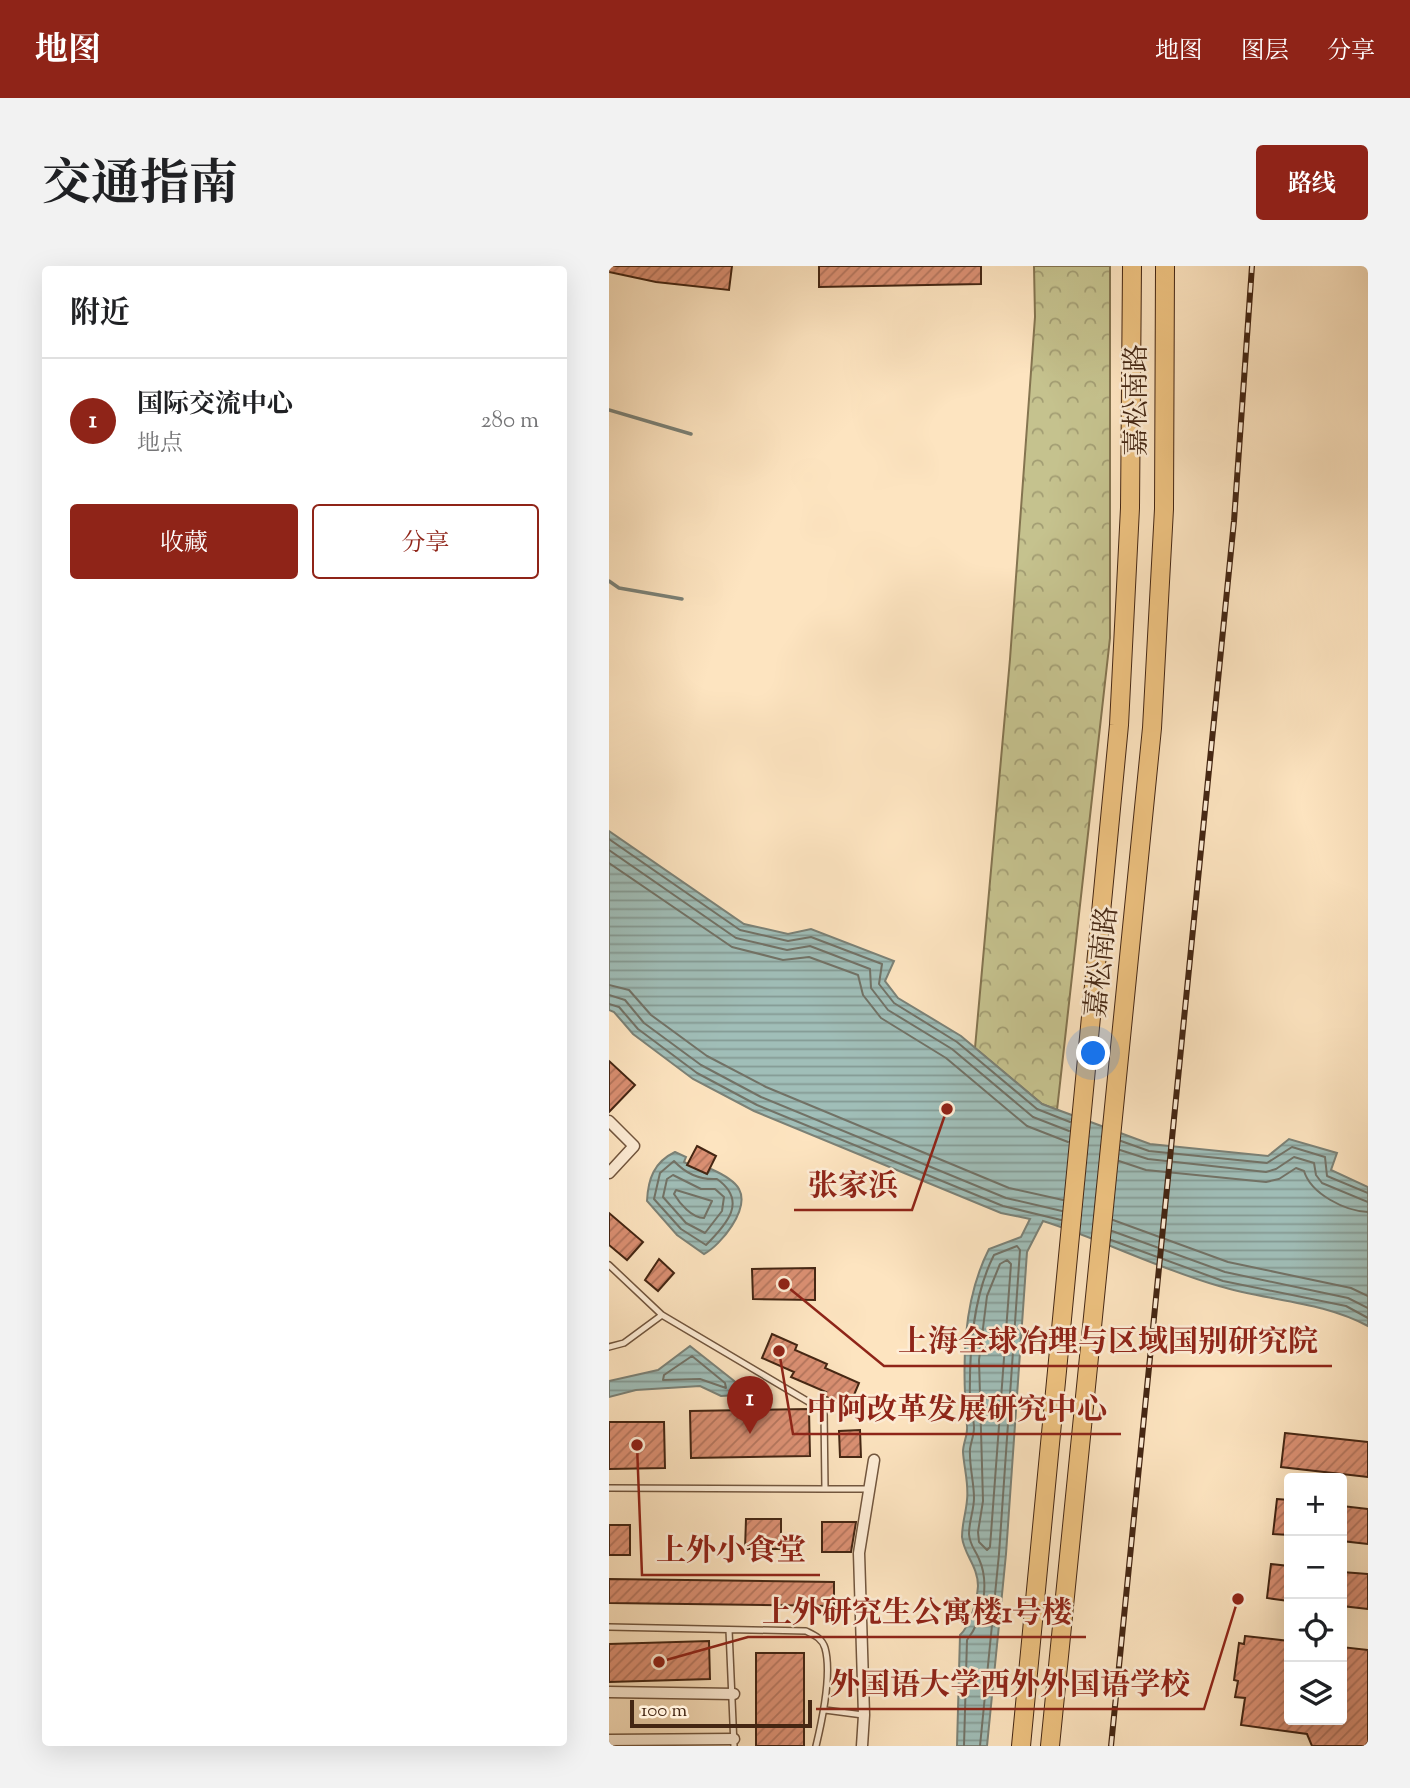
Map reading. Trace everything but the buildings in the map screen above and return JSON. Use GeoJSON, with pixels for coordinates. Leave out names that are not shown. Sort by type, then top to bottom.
{"type":"FeatureCollection","features":[{"type":"Feature","properties":{"kind":"main road","name":"嘉松南路"},"geometry":{"type":"LineString","coordinates":[[1021,1746],[1120,712],[1131,508],[1132,266]]}},
{"type":"Feature","properties":{"kind":"main road","name":"嘉松南路"},"geometry":{"type":"LineString","coordinates":[[1050,1746],[1143,837],[1157,646],[1164,495],[1164,266]]}},
{"type":"Feature","properties":{"kind":"street"},"geometry":{"type":"LineString","coordinates":[[609,1121],[634,1146],[609,1173]]}},
{"type":"Feature","properties":{"kind":"street"},"geometry":{"type":"LineString","coordinates":[[862,1746],[864,1715],[859,1553],[874,1460]]}},
{"type":"Feature","properties":{"kind":"street"},"geometry":{"type":"LineString","coordinates":[[609,1692],[734,1694]]}},
{"type":"Feature","properties":{"kind":"street"},"geometry":{"type":"LineString","coordinates":[[609,1740],[734,1742]]}},
{"type":"Feature","properties":{"kind":"lane"},"geometry":{"type":"LineString","coordinates":[[609,1265],[662,1315],[824,1411],[825,1489]]}},
{"type":"Feature","properties":{"kind":"lane"},"geometry":{"type":"LineString","coordinates":[[609,1347],[624,1343],[662,1315]]}},
{"type":"Feature","properties":{"kind":"lane"},"geometry":{"type":"LineString","coordinates":[[609,1488],[869,1489]]}},
{"type":"Feature","properties":{"kind":"lane"},"geometry":{"type":"LineString","coordinates":[[609,1627],[806,1631],[819,1637],[825,1648],[825,1710],[816,1746]]}},
{"type":"Feature","properties":{"kind":"lane"},"geometry":{"type":"LineString","coordinates":[[729,1630],[734,1694],[734,1742]]}},
{"type":"Feature","properties":{"kind":"lane"},"geometry":{"type":"LineString","coordinates":[[825,1710],[864,1715]]}},
{"type":"Feature","properties":{"kind":"green space"},"geometry":{"type":"Polygon","coordinates":[[[1034,266],[1110,266],[1110,638],[1057,1110],[1042,1104],[975,1048],[1010,659],[1035,317],[1034,266]]]}},
{"type":"Feature","properties":{"kind":"water"},"geometry":{"type":"Polygon","coordinates":[[[609,831],[744,924],[788,934],[811,929],[894,961],[885,981],[898,998],[961,1036],[1042,1104],[1150,1144],[1268,1156],[1289,1139],[1337,1153],[1331,1170],[1368,1187],[1368,1326],[1314,1306],[1238,1291],[1197,1279],[1043,1221],[1027,1252],[1006,1554],[987,1746],[957,1746],[960,1635],[972,1613],[978,1586],[976,1572],[962,1537],[967,1494],[963,1452],[967,1429],[966,1335],[973,1291],[989,1249],[1021,1237],[1030,1219],[1001,1213],[754,1111],[693,1079],[633,1034],[614,1012],[609,1010],[609,831]]]}},
{"type":"Feature","properties":{"kind":"water"},"geometry":{"type":"Polygon","coordinates":[[[675,1152],[686,1157],[684,1162],[707,1174],[711,1169],[727,1177],[739,1189],[741,1206],[732,1226],[718,1243],[704,1254],[677,1235],[647,1201],[653,1172],[675,1152]]]}},
{"type":"Feature","properties":{"kind":"water"},"geometry":{"type":"Polygon","coordinates":[[[690,1346],[742,1388],[738,1395],[721,1396],[700,1386],[636,1390],[609,1397],[609,1381],[658,1370],[690,1346]]]}},
{"type":"Feature","properties":{"kind":"waterway"},"geometry":{"type":"LineString","coordinates":[[609,410],[691,434]]}},
{"type":"Feature","properties":{"kind":"waterway"},"geometry":{"type":"LineString","coordinates":[[609,581],[619,588],[682,599]]}},
{"type":"Feature","properties":{"kind":"railway"},"geometry":{"type":"LineString","coordinates":[[1111,1746],[1234,521],[1252,266]]}},
{"type":"Feature","properties":{"kind":"place","name":"张家浜"},"geometry":{"type":"Point","coordinates":[947,1109]}},
{"type":"Feature","properties":{"kind":"place","name":"上海全球冶理与区域国别研究院"},"geometry":{"type":"Point","coordinates":[784,1284]}},
{"type":"Feature","properties":{"kind":"place","name":"中阿改革发展研究中心"},"geometry":{"type":"Point","coordinates":[779,1351]}},
{"type":"Feature","properties":{"kind":"place","name":"国际交流中心"},"geometry":{"type":"Point","coordinates":[750,1434]}},
{"type":"Feature","properties":{"kind":"place","name":"上外小食堂"},"geometry":{"type":"Point","coordinates":[637,1445]}},
{"type":"Feature","properties":{"kind":"place","name":"外国语大学西外外国语学校"},"geometry":{"type":"Point","coordinates":[1238,1599]}},
{"type":"Feature","properties":{"kind":"place","name":"上外研究生公寓楼1号楼"},"geometry":{"type":"Point","coordinates":[659,1662]}}]}
